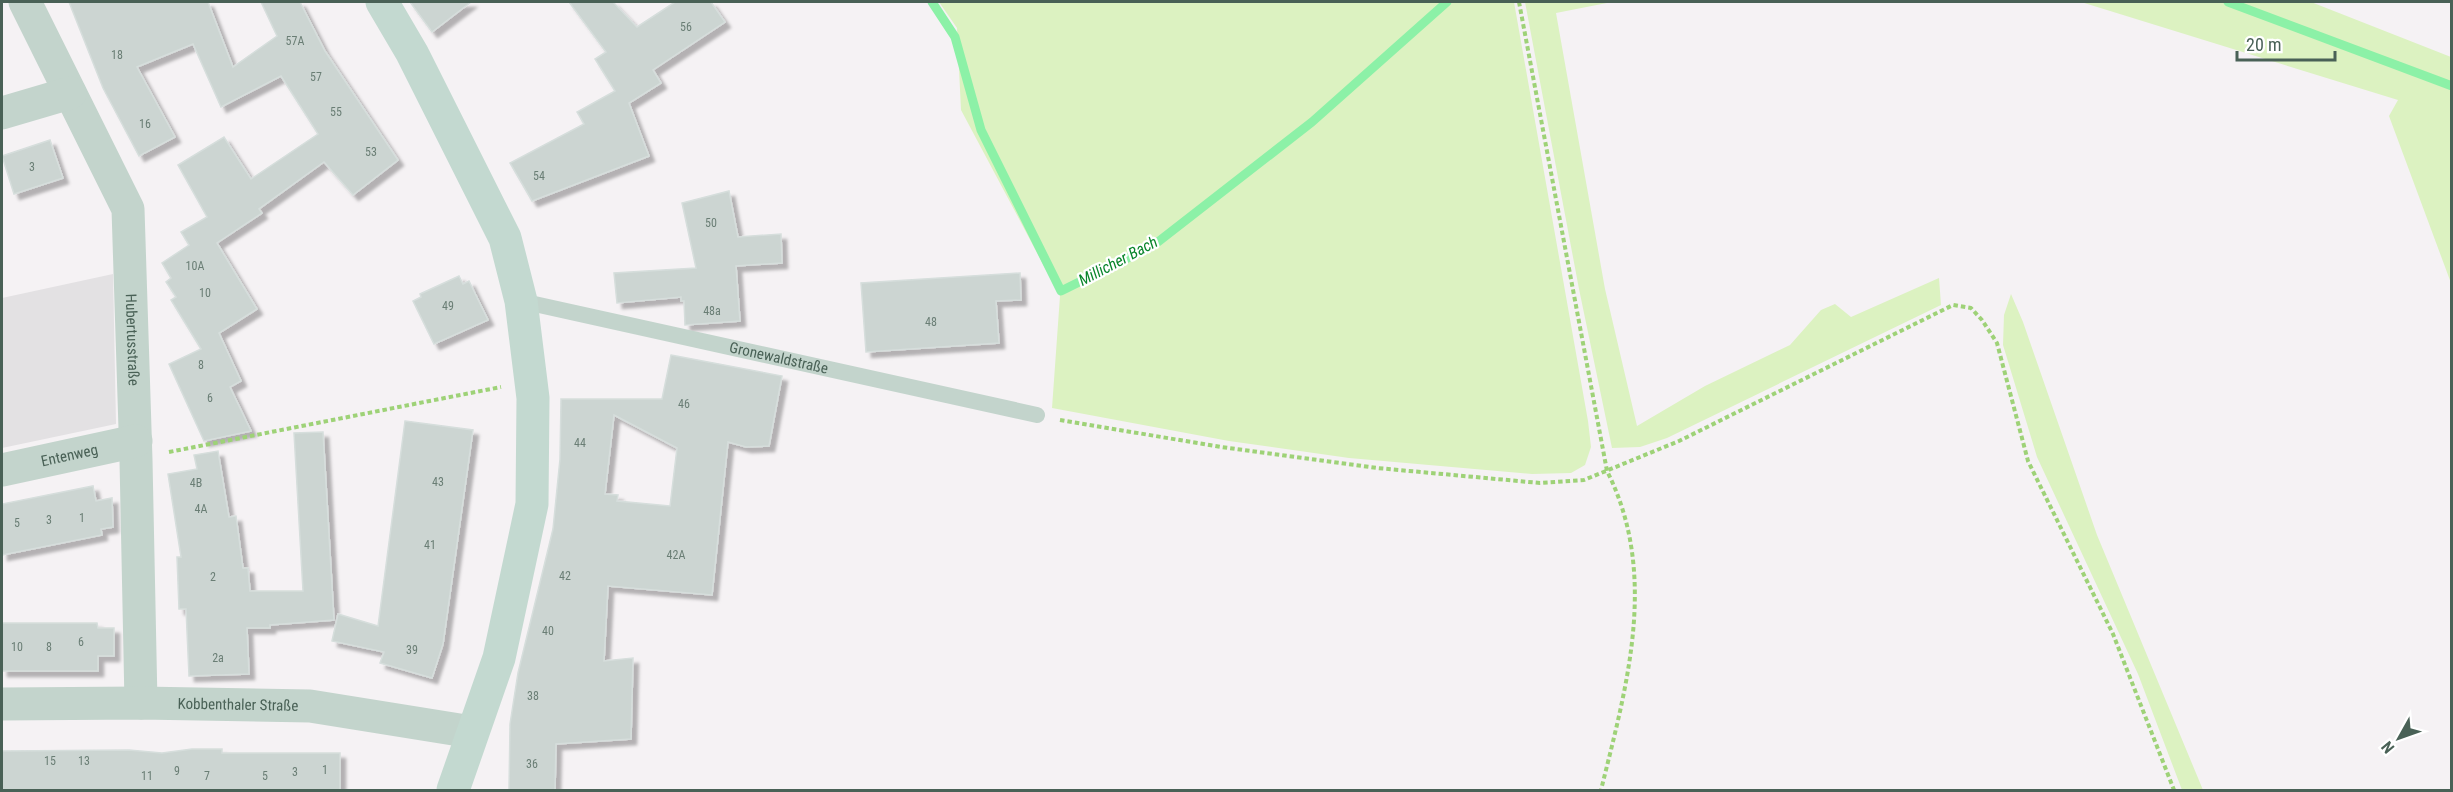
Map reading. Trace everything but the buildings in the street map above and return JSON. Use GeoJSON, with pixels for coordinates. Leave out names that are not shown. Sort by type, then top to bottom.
{"type":"FeatureCollection","features":[{"type":"Feature","properties":{"kind":"main road"},"geometry":{"type":"LineString","coordinates":[[382,2],[412,53],[505,238],[522,301],[531,381],[532,504],[499,658],[453,790]]}},
{"type":"Feature","properties":{"kind":"street","name":"Hubertusstraße"},"geometry":{"type":"LineString","coordinates":[[25,2],[128,209],[141,703]]}},
{"type":"Feature","properties":{"kind":"street"},"geometry":{"type":"LineString","coordinates":[[2,113],[70,93]]}},
{"type":"Feature","properties":{"kind":"street","name":"Entenweg"},"geometry":{"type":"LineString","coordinates":[[2,470],[136,451]]}},
{"type":"Feature","properties":{"kind":"street","name":"Kobbenthaler Straße"},"geometry":{"type":"LineString","coordinates":[[2,704],[141,703],[310,706],[472,732]]}},
{"type":"Feature","properties":{"kind":"lane","name":"Gronewaldstraße"},"geometry":{"type":"LineString","coordinates":[[522,301],[1037,415]]}},
{"type":"Feature","properties":{"kind":"path"},"geometry":{"type":"LineString","coordinates":[[1519,2],[1607,471],[1623,502],[1634,565],[1631,665],[1600,790]]}},
{"type":"Feature","properties":{"kind":"path"},"geometry":{"type":"LineString","coordinates":[[1037,415],[1209,445],[1377,468],[1540,483],[1584,480],[1678,441],[1953,305],[1971,308],[1996,343],[2028,461],[2113,634],[2174,790]]}},
{"type":"Feature","properties":{"kind":"path"},"geometry":{"type":"LineString","coordinates":[[136,451],[531,381]]}},
{"type":"Feature","properties":{"kind":"shaded area"},"geometry":{"type":"Polygon","coordinates":[[[113,274],[116,424],[2,448],[2,298],[113,274]]]}},
{"type":"Feature","properties":{"kind":"green space"},"geometry":{"type":"Polygon","coordinates":[[[939,2],[1514,2],[1588,421],[1591,447],[1585,465],[1571,473],[1532,474],[1349,458],[1229,441],[1052,408],[1060,296],[961,110],[957,28],[939,2]]]}},
{"type":"Feature","properties":{"kind":"green space"},"geometry":{"type":"Polygon","coordinates":[[[1525,2],[1612,2],[1556,13],[1605,289],[1637,426],[1705,386],[1790,345],[1821,310],[1835,304],[1851,317],[1939,278],[1941,305],[1667,438],[1640,447],[1612,448],[1579,289],[1525,2]]]}},
{"type":"Feature","properties":{"kind":"green space"},"geometry":{"type":"Polygon","coordinates":[[[2081,2],[2311,2],[2451,57],[2451,283],[2389,116],[2398,100],[2081,2]]]}},
{"type":"Feature","properties":{"kind":"green space"},"geometry":{"type":"Polygon","coordinates":[[[2011,294],[2023,322],[2097,535],[2203,790],[2182,790],[2138,674],[2037,457],[2003,345],[2004,315],[2011,294]]]}},
{"type":"Feature","properties":{"kind":"waterway","name":"Millicher Bach"},"geometry":{"type":"LineString","coordinates":[[932,2],[955,37],[981,130],[1061,291],[1154,245],[1312,122],[1447,2]]}},
{"type":"Feature","properties":{"kind":"waterway","name":"Millicher Bach"},"geometry":{"type":"LineString","coordinates":[[2228,2],[2452,86]]}}]}
